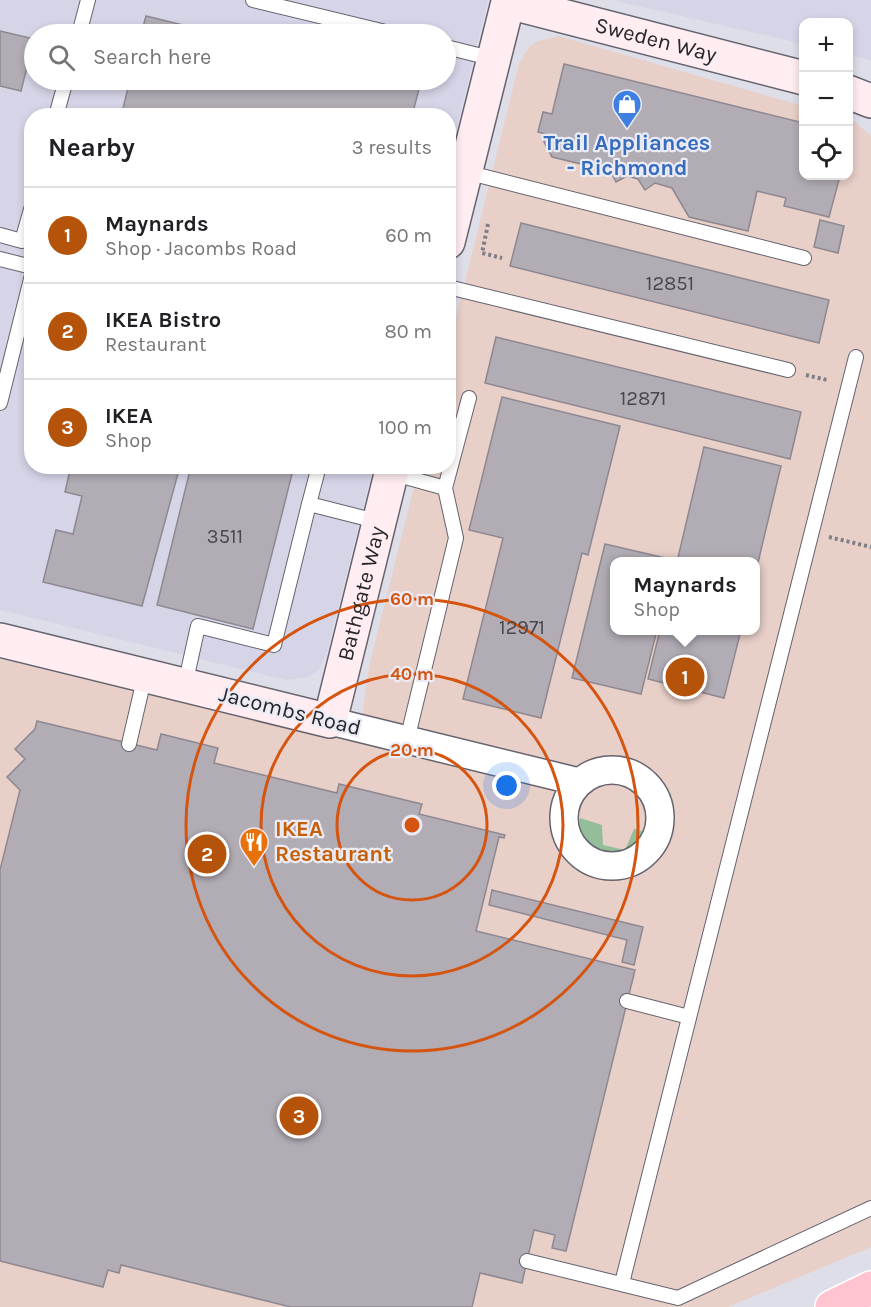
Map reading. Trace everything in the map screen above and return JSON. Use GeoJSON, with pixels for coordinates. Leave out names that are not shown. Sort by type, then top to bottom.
{"type":"FeatureCollection","features":[{"type":"Feature","properties":{"kind":"highway"},"geometry":{"type":"LineString","coordinates":[[832,1307],[871,1288]]}},
{"type":"Feature","properties":{"kind":"street"},"geometry":{"type":"LineString","coordinates":[[456,211],[508,1]]}},
{"type":"Feature","properties":{"kind":"street","name":"Sweden Way"},"geometry":{"type":"LineString","coordinates":[[508,1],[799,77]]}},
{"type":"Feature","properties":{"kind":"street"},"geometry":{"type":"LineString","coordinates":[[853,94],[871,101]]}},
{"type":"Feature","properties":{"kind":"street","name":"Bathgate Way"},"geometry":{"type":"LineString","coordinates":[[330,721],[391,474]]}},
{"type":"Feature","properties":{"kind":"street","name":"Jacombs Road"},"geometry":{"type":"LineString","coordinates":[[0,640],[579,782]]}},
{"type":"Feature","properties":{"kind":"lane"},"geometry":{"type":"LineString","coordinates":[[82,24],[88,0]]}},
{"type":"Feature","properties":{"kind":"lane"},"geometry":{"type":"LineString","coordinates":[[253,0],[353,24]]}},
{"type":"Feature","properties":{"kind":"lane"},"geometry":{"type":"LineString","coordinates":[[456,50],[494,59]]}},
{"type":"Feature","properties":{"kind":"lane"},"geometry":{"type":"LineString","coordinates":[[58,108],[63,90]]}},
{"type":"Feature","properties":{"kind":"lane"},"geometry":{"type":"LineString","coordinates":[[466,172],[804,258]]}},
{"type":"Feature","properties":{"kind":"lane"},"geometry":{"type":"LineString","coordinates":[[0,235],[22,241],[24,234]]}},
{"type":"Feature","properties":{"kind":"lane"},"geometry":{"type":"LineString","coordinates":[[0,259],[24,265]]}},
{"type":"Feature","properties":{"kind":"lane"},"geometry":{"type":"LineString","coordinates":[[456,289],[788,370]]}},
{"type":"Feature","properties":{"kind":"lane"},"geometry":{"type":"LineString","coordinates":[[0,403],[24,307]]}},
{"type":"Feature","properties":{"kind":"lane"},"geometry":{"type":"LineString","coordinates":[[622,1283],[856,357]]}},
{"type":"Feature","properties":{"kind":"lane"},"geometry":{"type":"LineString","coordinates":[[456,449],[469,398]]}},
{"type":"Feature","properties":{"kind":"lane"},"geometry":{"type":"LineString","coordinates":[[185,685],[198,626],[274,645],[317,474]]}},
{"type":"Feature","properties":{"kind":"lane"},"geometry":{"type":"LineString","coordinates":[[404,474],[446,488]]}},
{"type":"Feature","properties":{"kind":"lane"},"geometry":{"type":"LineString","coordinates":[[407,740],[456,538],[446,488],[450,474]]}},
{"type":"Feature","properties":{"kind":"lane"},"geometry":{"type":"LineString","coordinates":[[309,504],[380,522]]}},
{"type":"Feature","properties":{"kind":"lane"},"geometry":{"type":"LineString","coordinates":[[129,744],[145,675]]}},
{"type":"Feature","properties":{"kind":"lane"},"geometry":{"type":"LineString","coordinates":[[627,1001],[689,1017]]}},
{"type":"Feature","properties":{"kind":"lane"},"geometry":{"type":"LineString","coordinates":[[527,1261],[678,1298],[871,1208]]}},
{"type":"Feature","properties":{"kind":"path"},"geometry":{"type":"LineString","coordinates":[[488,224],[482,253],[502,258]]}},
{"type":"Feature","properties":{"kind":"path"},"geometry":{"type":"LineString","coordinates":[[828,537],[871,547]]}},
{"type":"Feature","properties":{"kind":"shaded area"},"geometry":{"type":"Polygon","coordinates":[[[0,0],[488,0],[456,131],[456,108],[24,108],[24,474],[371,474],[326,656],[320,668],[310,677],[286,680],[0,610],[0,0]]]}},
{"type":"Feature","properties":{"kind":"shaded area"},"geometry":{"type":"Polygon","coordinates":[[[612,0],[871,0],[871,60],[853,56],[853,18],[799,18],[799,43],[612,0]]]}},
{"type":"Feature","properties":{"kind":"shaded area"},"geometry":{"type":"Polygon","coordinates":[[[558,36],[799,105],[799,180],[853,180],[853,121],[871,136],[871,1247],[728,1307],[0,1307],[0,659],[359,741],[369,667],[417,474],[456,474],[456,318],[519,64],[529,47],[538,41],[558,36]]]}},
{"type":"Feature","properties":{"kind":"green space"},"geometry":{"type":"Polygon","coordinates":[[[580,818],[602,825],[603,845],[625,850],[634,829],[646,832],[641,845],[632,853],[620,857],[608,856],[596,852],[587,844],[581,832],[580,818]]]}},
{"type":"Feature","properties":{"kind":"building"},"geometry":{"type":"Polygon","coordinates":[[[146,16],[179,24],[144,24],[146,16]]]}},
{"type":"Feature","properties":{"kind":"building"},"geometry":{"type":"Polygon","coordinates":[[[0,31],[24,37],[24,79],[21,91],[0,86],[0,31]]]}},
{"type":"Feature","properties":{"kind":"building"},"geometry":{"type":"Polygon","coordinates":[[[564,64],[799,122],[799,180],[839,180],[829,217],[784,206],[786,198],[757,191],[748,231],[689,217],[672,188],[655,183],[645,190],[638,179],[627,176],[616,182],[610,171],[552,157],[544,142],[546,134],[538,132],[543,112],[552,114],[564,64]]]}},
{"type":"Feature","properties":{"kind":"building"},"geometry":{"type":"Polygon","coordinates":[[[128,90],[419,90],[414,108],[123,108],[128,90]]]}},
{"type":"Feature","properties":{"kind":"building"},"geometry":{"type":"Polygon","coordinates":[[[820,220],[844,226],[838,253],[814,247],[820,220]]]}},
{"type":"Feature","properties":{"kind":"building"},"geometry":{"type":"Polygon","coordinates":[[[521,223],[829,300],[819,343],[510,266],[521,223]]]}},
{"type":"Feature","properties":{"kind":"building"},"geometry":{"type":"Polygon","coordinates":[[[496,337],[801,412],[790,459],[485,383],[496,337]]]}},
{"type":"Feature","properties":{"kind":"building"},"geometry":{"type":"Polygon","coordinates":[[[502,397],[620,426],[588,555],[582,553],[541,718],[463,699],[503,538],[469,530],[502,397]]]}},
{"type":"Feature","properties":{"kind":"building"},"geometry":{"type":"Polygon","coordinates":[[[704,447],[781,466],[759,557],[678,557],[704,447]]]}},
{"type":"Feature","properties":{"kind":"building"},"geometry":{"type":"Polygon","coordinates":[[[69,474],[178,474],[142,606],[43,582],[56,530],[73,534],[82,496],[65,492],[69,474]]]}},
{"type":"Feature","properties":{"kind":"building"},"geometry":{"type":"Polygon","coordinates":[[[189,474],[292,474],[253,629],[157,605],[189,474]]]}},
{"type":"Feature","properties":{"kind":"building"},"geometry":{"type":"Polygon","coordinates":[[[605,544],[661,557],[610,557],[610,635],[656,635],[641,694],[572,678],[605,544]]]}},
{"type":"Feature","properties":{"kind":"building"},"geometry":{"type":"Polygon","coordinates":[[[659,635],[740,635],[724,698],[648,679],[659,635]]]}},
{"type":"Feature","properties":{"kind":"building"},"geometry":{"type":"Polygon","coordinates":[[[37,721],[157,750],[161,734],[218,748],[214,763],[337,793],[339,784],[422,804],[419,814],[505,835],[504,838],[499,837],[476,931],[635,970],[566,1251],[552,1248],[555,1235],[534,1230],[522,1283],[480,1273],[472,1307],[291,1307],[121,1265],[119,1273],[108,1270],[103,1287],[0,1261],[0,870],[20,790],[7,777],[25,759],[15,749],[35,729],[37,721]]]}},
{"type":"Feature","properties":{"kind":"building"},"geometry":{"type":"Polygon","coordinates":[[[492,890],[643,927],[634,965],[622,962],[627,940],[489,905],[492,890]]]}},
{"type":"Feature","properties":{"kind":"place","name":"Trail Appliances - Richmond"},"geometry":{"type":"Point","coordinates":[627,130]}},
{"type":"Feature","properties":{"kind":"place","name":"Maynards"},"geometry":{"type":"Point","coordinates":[685,677]}},
{"type":"Feature","properties":{"kind":"place","name":"IKEA Bistro"},"geometry":{"type":"Point","coordinates":[207,854]}},
{"type":"Feature","properties":{"kind":"place","name":"IKEA Restaurant"},"geometry":{"type":"Point","coordinates":[254,868]}},
{"type":"Feature","properties":{"kind":"place","name":"IKEA"},"geometry":{"type":"Point","coordinates":[299,1116]}}]}
